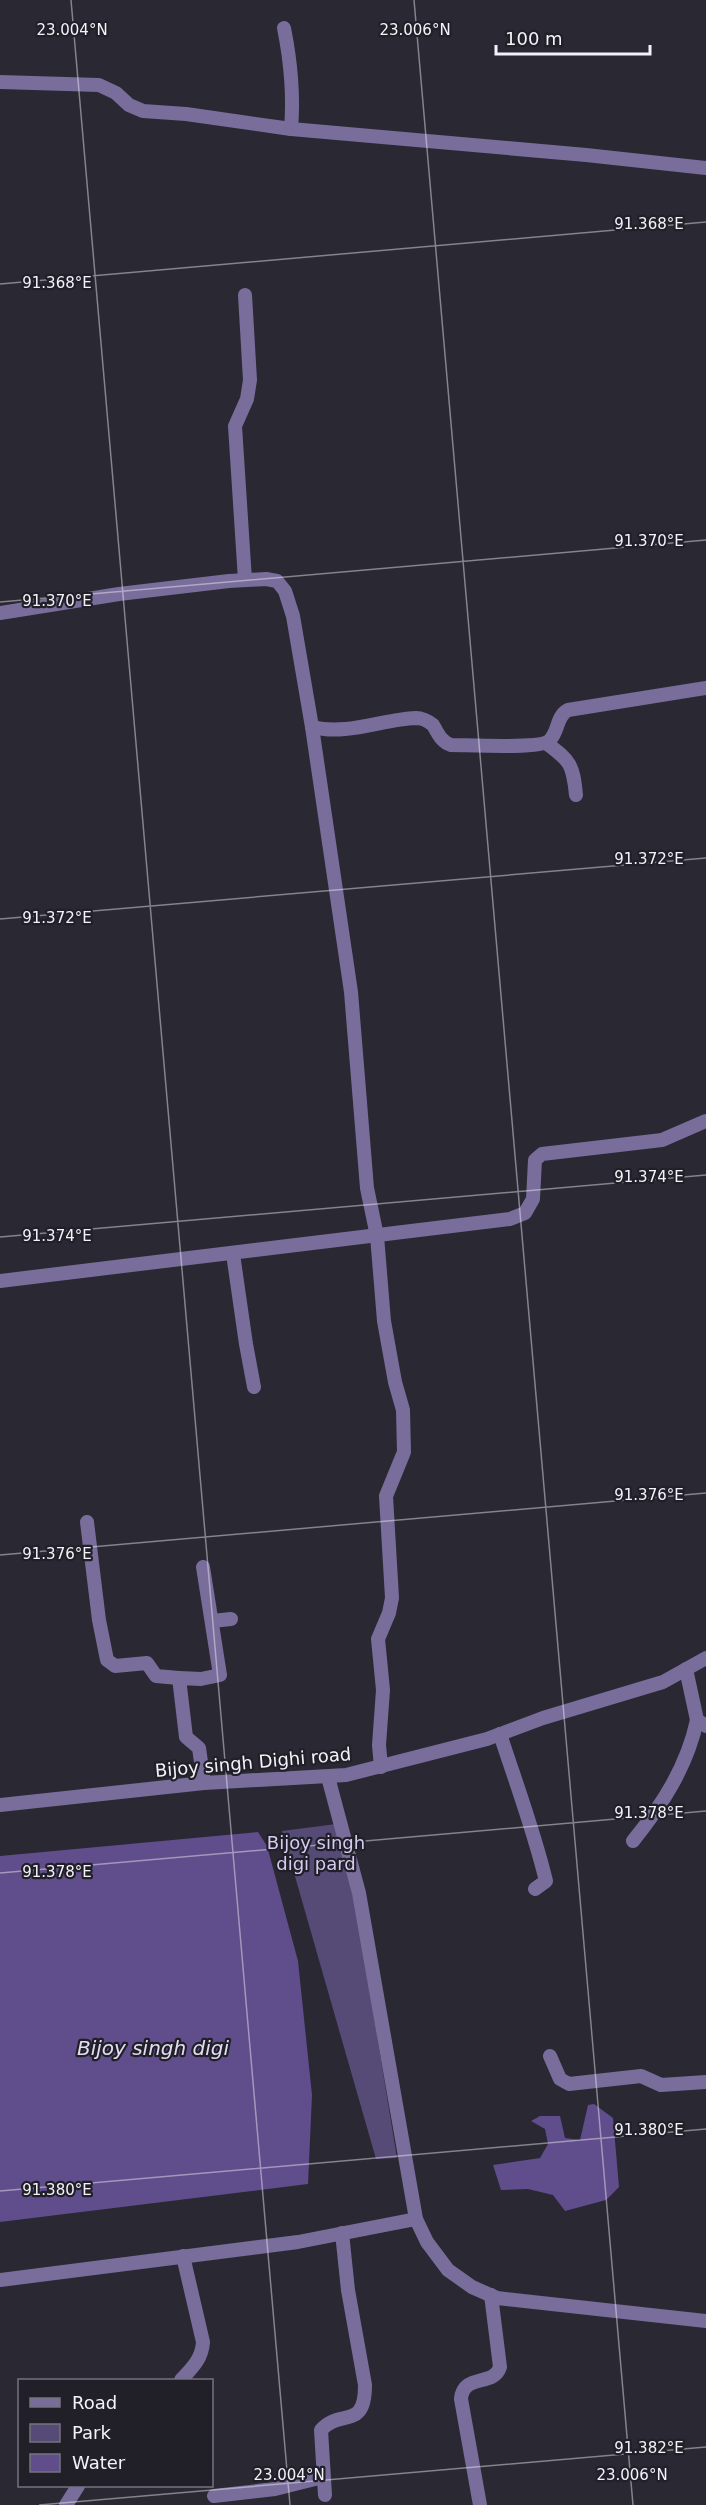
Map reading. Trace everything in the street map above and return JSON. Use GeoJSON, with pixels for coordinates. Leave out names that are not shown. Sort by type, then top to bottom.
{"type":"FeatureCollection","features":[{"type":"Feature","properties":{"kind":"street"},"geometry":{"type":"LineString","coordinates":[[284,28],[294,103],[291,129]]}},
{"type":"Feature","properties":{"kind":"street"},"geometry":{"type":"LineString","coordinates":[[0,82],[99,85],[116,93],[129,105],[143,111],[186,114],[291,129],[586,154],[706,168]]}},
{"type":"Feature","properties":{"kind":"street"},"geometry":{"type":"LineString","coordinates":[[245,296],[250,381],[247,399],[235,426],[235,434],[245,580]]}},
{"type":"Feature","properties":{"kind":"street"},"geometry":{"type":"LineString","coordinates":[[0,613],[119,594],[245,580],[276,581],[285,591],[293,616],[312,727],[351,992],[367,1188],[377,1236],[384,1321],[395,1382],[403,1410],[404,1452],[386,1496],[392,1598],[389,1613],[378,1639],[383,1690],[379,1745],[381,1767]]}},
{"type":"Feature","properties":{"kind":"street"},"geometry":{"type":"LineString","coordinates":[[546,743],[555,733],[560,717],[568,710],[706,688]]}},
{"type":"Feature","properties":{"kind":"street"},"geometry":{"type":"LineString","coordinates":[[312,727],[322,729],[371,727],[417,718],[433,724],[445,743],[451,745],[546,743],[567,760],[573,771],[576,795]]}},
{"type":"Feature","properties":{"kind":"street"},"geometry":{"type":"LineString","coordinates":[[0,1281],[510,1219],[525,1213],[533,1199],[535,1160],[542,1154],[662,1140],[706,1121]]}},
{"type":"Feature","properties":{"kind":"street"},"geometry":{"type":"LineString","coordinates":[[233,1254],[254,1387]]}},
{"type":"Feature","properties":{"kind":"street"},"geometry":{"type":"LineString","coordinates":[[87,1522],[99,1620],[107,1660],[115,1666],[147,1663],[156,1676],[179,1678],[201,1679],[220,1675],[203,1567]]}},
{"type":"Feature","properties":{"kind":"street"},"geometry":{"type":"LineString","coordinates":[[212,1622],[231,1618]]}},
{"type":"Feature","properties":{"kind":"street","name":"Bijoy singh Dighi road"},"geometry":{"type":"LineString","coordinates":[[0,1805],[204,1783],[328,1777],[381,1767],[500,1734],[543,1718],[663,1682],[706,1658]]}},
{"type":"Feature","properties":{"kind":"street"},"geometry":{"type":"LineString","coordinates":[[633,1841],[653,1815],[682,1769],[701,1723],[686,1669]]}},
{"type":"Feature","properties":{"kind":"street"},"geometry":{"type":"LineString","coordinates":[[179,1678],[186,1737],[199,1748],[204,1783]]}},
{"type":"Feature","properties":{"kind":"street"},"geometry":{"type":"LineString","coordinates":[[500,1734],[529,1819],[532,1838],[546,1881],[535,1889]]}},
{"type":"Feature","properties":{"kind":"street"},"geometry":{"type":"LineString","coordinates":[[328,1777],[359,1893],[416,2219],[427,2242],[448,2270],[472,2287],[497,2298],[706,2320]]}},
{"type":"Feature","properties":{"kind":"street"},"geometry":{"type":"LineString","coordinates":[[550,2056],[560,2079],[569,2084],[641,2076],[661,2085],[706,2082]]}},
{"type":"Feature","properties":{"kind":"street"},"geometry":{"type":"LineString","coordinates":[[0,2280],[297,2242],[416,2219]]}},
{"type":"Feature","properties":{"kind":"street"},"geometry":{"type":"LineString","coordinates":[[325,2495],[321,2430],[325,2426],[353,2416],[364,2406],[365,2398],[365,2385],[348,2290],[342,2234]]}},
{"type":"Feature","properties":{"kind":"street"},"geometry":{"type":"LineString","coordinates":[[182,2379],[197,2363],[203,2342],[183,2256]]}},
{"type":"Feature","properties":{"kind":"street"},"geometry":{"type":"LineString","coordinates":[[480,2505],[462,2392],[467,2385],[494,2375],[500,2367],[491,2295]]}},
{"type":"Feature","properties":{"kind":"street"},"geometry":{"type":"LineString","coordinates":[[214,2496],[265,2498],[323,2477]]}},
{"type":"Feature","properties":{"kind":"street"},"geometry":{"type":"LineString","coordinates":[[72,2503],[78,2487]]}},
{"type":"Feature","properties":{"kind":"green space","name":"Bijoy singh digi pard"},"geometry":{"type":"Polygon","coordinates":[[[336,1824],[357,1913],[397,2158],[376,2159],[282,1831],[336,1824]]]}},
{"type":"Feature","properties":{"kind":"water","name":"Bijoy singh digi"},"geometry":{"type":"Polygon","coordinates":[[[258,1832],[267,1846],[298,1961],[312,2095],[308,2184],[0,2222],[0,1856],[258,1832]]]}},
{"type":"Feature","properties":{"kind":"water"},"geometry":{"type":"Polygon","coordinates":[[[594,2104],[613,2118],[619,2187],[606,2200],[565,2211],[553,2195],[528,2189],[501,2190],[493,2165],[540,2158],[548,2144],[545,2129],[531,2121],[540,2116],[560,2116],[565,2138],[580,2140],[588,2105],[594,2104]]]}}]}
